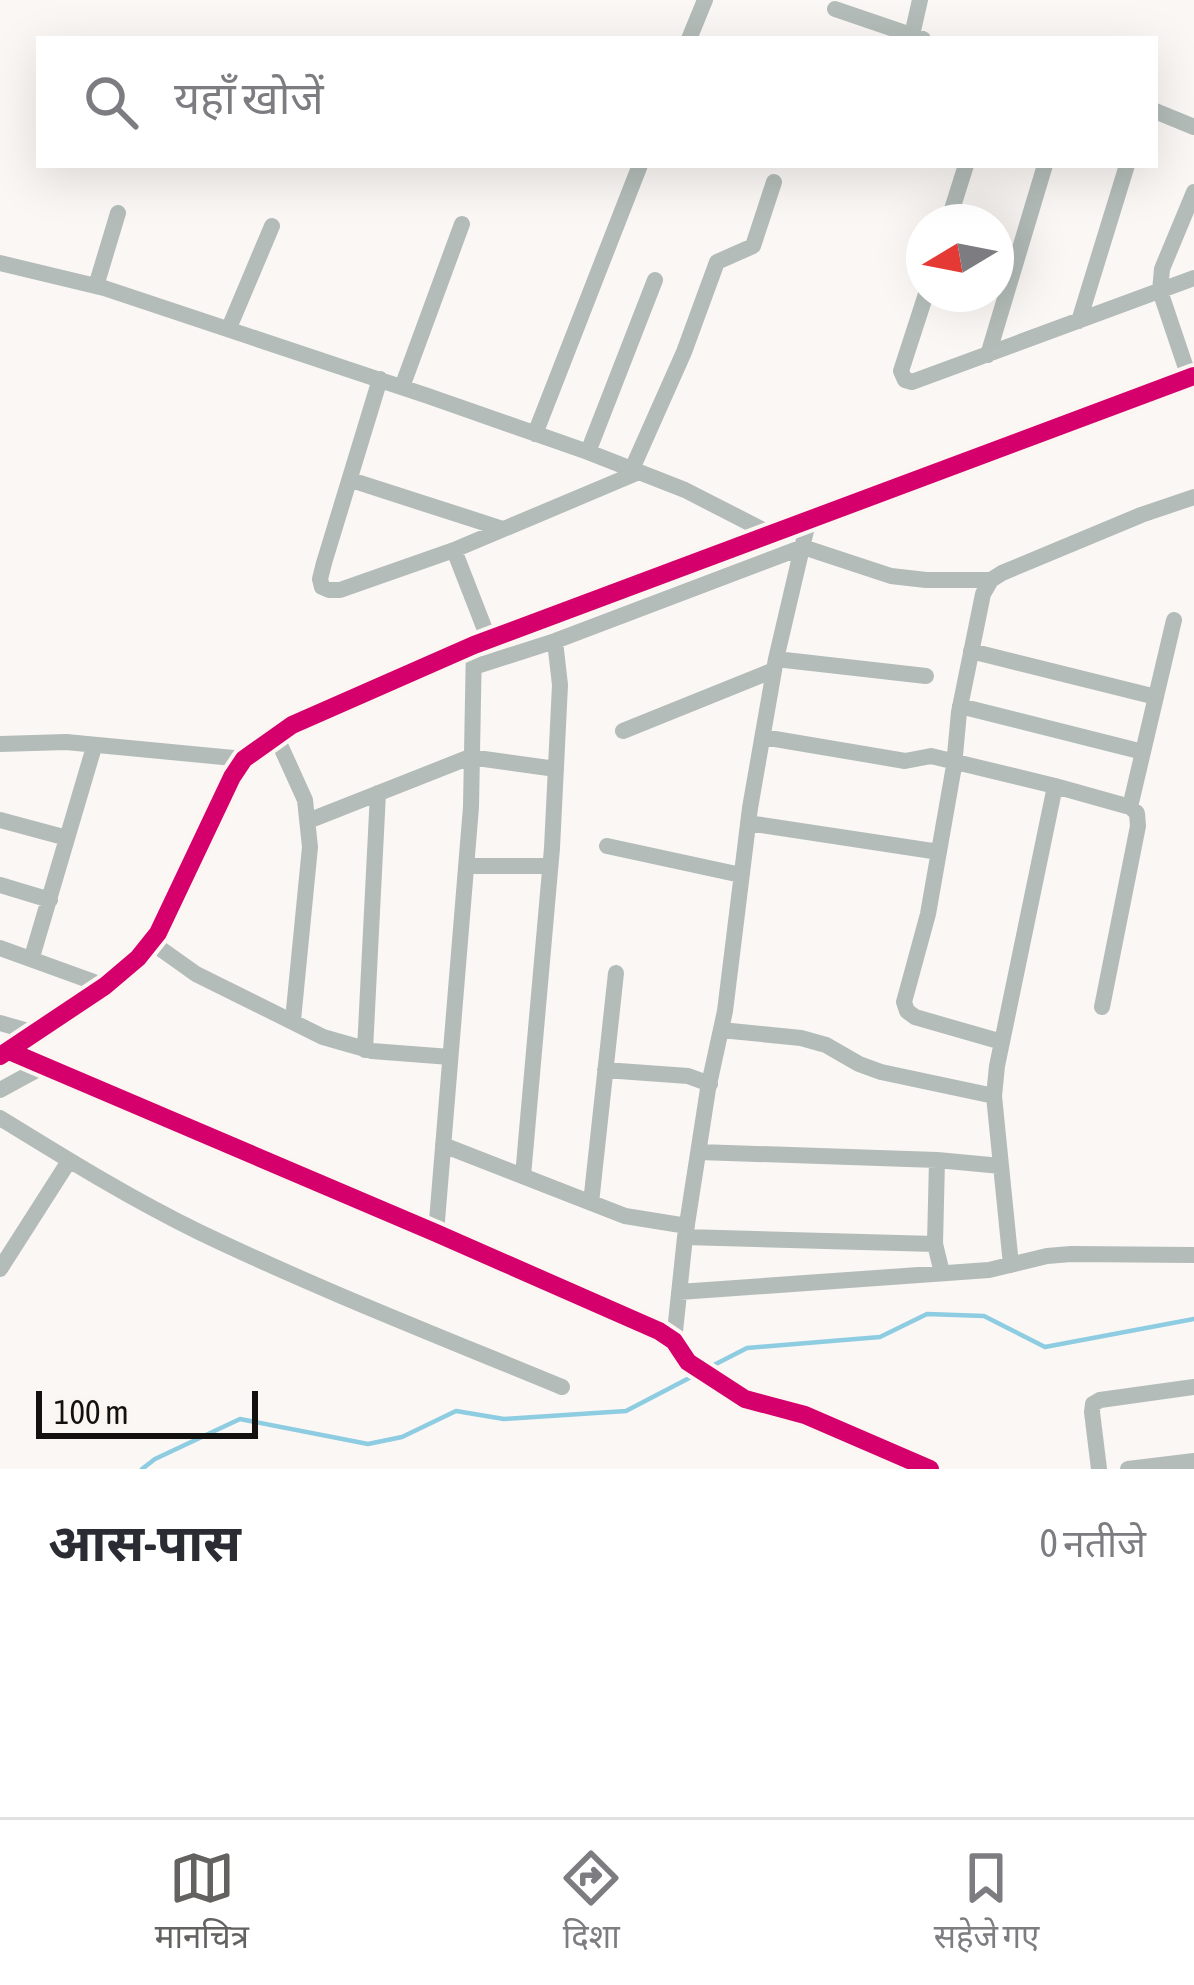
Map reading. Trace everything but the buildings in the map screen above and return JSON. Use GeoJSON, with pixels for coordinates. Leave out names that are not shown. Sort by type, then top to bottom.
{"type":"FeatureCollection","features":[{"type":"Feature","properties":{"kind":"street"},"geometry":{"type":"LineString","coordinates":[[690,36],[704,0]]}},
{"type":"Feature","properties":{"kind":"street"},"geometry":{"type":"LineString","coordinates":[[918,36],[920,0]]}},
{"type":"Feature","properties":{"kind":"street"},"geometry":{"type":"LineString","coordinates":[[835,9],[915,36]]}},
{"type":"Feature","properties":{"kind":"street"},"geometry":{"type":"LineString","coordinates":[[1158,112],[1194,127]]}},
{"type":"Feature","properties":{"kind":"street"},"geometry":{"type":"LineString","coordinates":[[536,434],[639,168]]}},
{"type":"Feature","properties":{"kind":"street"},"geometry":{"type":"LineString","coordinates":[[954,204],[965,168]]}},
{"type":"Feature","properties":{"kind":"street"},"geometry":{"type":"LineString","coordinates":[[988,355],[1044,168]]}},
{"type":"Feature","properties":{"kind":"street"},"geometry":{"type":"LineString","coordinates":[[1079,321],[1126,168]]}},
{"type":"Feature","properties":{"kind":"street"},"geometry":{"type":"LineString","coordinates":[[380,379],[320,579],[328,590],[340,590],[454,550],[636,471],[713,269],[723,257],[753,246],[774,182]]}},
{"type":"Feature","properties":{"kind":"street"},"geometry":{"type":"LineString","coordinates":[[4,1053],[105,986],[138,958],[151,942],[244,759],[292,725],[482,643],[1192,376],[1160,291],[1162,268],[1194,192]]}},
{"type":"Feature","properties":{"kind":"street"},"geometry":{"type":"LineString","coordinates":[[96,286],[118,213]]}},
{"type":"Feature","properties":{"kind":"street"},"geometry":{"type":"LineString","coordinates":[[402,387],[462,224]]}},
{"type":"Feature","properties":{"kind":"street"},"geometry":{"type":"LineString","coordinates":[[229,328],[272,226]]}},
{"type":"Feature","properties":{"kind":"street"},"geometry":{"type":"LineString","coordinates":[[0,263],[96,286],[229,328],[588,452],[685,490],[769,533]]}},
{"type":"Feature","properties":{"kind":"street"},"geometry":{"type":"LineString","coordinates":[[920,312],[902,371],[905,380],[922,379],[1194,278]]}},
{"type":"Feature","properties":{"kind":"street"},"geometry":{"type":"LineString","coordinates":[[588,452],[655,280]]}},
{"type":"Feature","properties":{"kind":"street"},"geometry":{"type":"LineString","coordinates":[[351,480],[503,529]]}},
{"type":"Feature","properties":{"kind":"street"},"geometry":{"type":"LineString","coordinates":[[474,667],[802,547],[891,576],[991,580],[1194,496]]}},
{"type":"Feature","properties":{"kind":"street"},"geometry":{"type":"LineString","coordinates":[[674,1341],[748,823],[775,664],[809,518]]}},
{"type":"Feature","properties":{"kind":"street"},"geometry":{"type":"LineString","coordinates":[[436,1232],[471,807],[474,667],[482,643],[454,550]]}},
{"type":"Feature","properties":{"kind":"street"},"geometry":{"type":"LineString","coordinates":[[991,580],[983,594],[970,651],[928,914],[904,1002],[915,1017],[1002,1042]]}},
{"type":"Feature","properties":{"kind":"street"},"geometry":{"type":"LineString","coordinates":[[1130,807],[1174,620]]}},
{"type":"Feature","properties":{"kind":"street"},"geometry":{"type":"LineString","coordinates":[[523,1176],[556,769],[560,685],[555,641]]}},
{"type":"Feature","properties":{"kind":"street"},"geometry":{"type":"LineString","coordinates":[[970,651],[1156,697]]}},
{"type":"Feature","properties":{"kind":"street"},"geometry":{"type":"LineString","coordinates":[[623,731],[775,664],[926,676]]}},
{"type":"Feature","properties":{"kind":"street"},"geometry":{"type":"LineString","coordinates":[[960,706],[1143,752]]}},
{"type":"Feature","properties":{"kind":"street"},"geometry":{"type":"LineString","coordinates":[[276,736],[305,800],[310,847],[292,1020]]}},
{"type":"Feature","properties":{"kind":"street"},"geometry":{"type":"LineString","coordinates":[[763,736],[904,761],[931,756],[1130,807],[1137,813],[1138,826],[1102,1007]]}},
{"type":"Feature","properties":{"kind":"street"},"geometry":{"type":"LineString","coordinates":[[0,745],[66,742],[244,759]]}},
{"type":"Feature","properties":{"kind":"street"},"geometry":{"type":"LineString","coordinates":[[32,957],[94,747]]}},
{"type":"Feature","properties":{"kind":"street"},"geometry":{"type":"LineString","coordinates":[[308,821],[470,757],[556,769]]}},
{"type":"Feature","properties":{"kind":"street"},"geometry":{"type":"LineString","coordinates":[[1011,1264],[994,1096],[1055,786]]}},
{"type":"Feature","properties":{"kind":"street"},"geometry":{"type":"LineString","coordinates":[[365,1050],[378,794]]}},
{"type":"Feature","properties":{"kind":"street"},"geometry":{"type":"LineString","coordinates":[[0,820],[67,838]]}},
{"type":"Feature","properties":{"kind":"street"},"geometry":{"type":"LineString","coordinates":[[748,823],[939,852]]}},
{"type":"Feature","properties":{"kind":"street"},"geometry":{"type":"LineString","coordinates":[[607,846],[741,875]]}},
{"type":"Feature","properties":{"kind":"street"},"geometry":{"type":"LineString","coordinates":[[466,866],[550,866]]}},
{"type":"Feature","properties":{"kind":"street"},"geometry":{"type":"LineString","coordinates":[[0,885],[50,900]]}},
{"type":"Feature","properties":{"kind":"street"},"geometry":{"type":"LineString","coordinates":[[151,942],[196,974],[323,1037],[365,1050],[451,1057]]}},
{"type":"Feature","properties":{"kind":"street"},"geometry":{"type":"LineString","coordinates":[[0,948],[105,986]]}},
{"type":"Feature","properties":{"kind":"street"},"geometry":{"type":"LineString","coordinates":[[591,1203],[616,973]]}},
{"type":"Feature","properties":{"kind":"street"},"geometry":{"type":"LineString","coordinates":[[0,1023],[35,1033]]}},
{"type":"Feature","properties":{"kind":"street"},"geometry":{"type":"LineString","coordinates":[[721,1030],[801,1038],[881,1072],[994,1096]]}},
{"type":"Feature","properties":{"kind":"street"},"geometry":{"type":"LineString","coordinates":[[4,1053],[436,1232],[659,1331],[674,1341],[688,1362],[745,1399],[805,1415],[930,1469]]}},
{"type":"Feature","properties":{"kind":"street"},"geometry":{"type":"LineString","coordinates":[[0,1090],[44,1066]]}},
{"type":"Feature","properties":{"kind":"street"},"geometry":{"type":"LineString","coordinates":[[605,1070],[688,1076],[710,1084]]}},
{"type":"Feature","properties":{"kind":"street"},"geometry":{"type":"LineString","coordinates":[[0,1118],[197,1231],[562,1387]]}},
{"type":"Feature","properties":{"kind":"street"},"geometry":{"type":"LineString","coordinates":[[443,1145],[591,1203],[686,1232],[934,1244]]}},
{"type":"Feature","properties":{"kind":"street"},"geometry":{"type":"LineString","coordinates":[[699,1151],[1001,1166]]}},
{"type":"Feature","properties":{"kind":"street"},"geometry":{"type":"LineString","coordinates":[[937,1160],[934,1244],[942,1273]]}},
{"type":"Feature","properties":{"kind":"street"},"geometry":{"type":"LineString","coordinates":[[0,1269],[69,1161]]}},
{"type":"Feature","properties":{"kind":"street"},"geometry":{"type":"LineString","coordinates":[[679,1292],[988,1270],[1071,1254],[1194,1255]]}},
{"type":"Feature","properties":{"kind":"street"},"geometry":{"type":"LineString","coordinates":[[1099,1469],[1093,1404],[1194,1387]]}},
{"type":"Feature","properties":{"kind":"street"},"geometry":{"type":"LineString","coordinates":[[1127,1469],[1194,1461]]}},
{"type":"Feature","properties":{"kind":"waterway"},"geometry":{"type":"LineString","coordinates":[[710,1367],[747,1348],[880,1337],[927,1314],[984,1316],[1045,1347],[1194,1319]]}},
{"type":"Feature","properties":{"kind":"waterway"},"geometry":{"type":"LineString","coordinates":[[142,1469],[240,1419],[368,1444],[402,1437],[456,1411],[504,1419],[626,1411],[695,1375]]}},
{"type":"Feature","properties":{"kind":"cycle path"},"geometry":{"type":"LineString","coordinates":[[0,1056],[105,986],[138,958],[158,933],[232,777],[244,759],[292,725],[474,645],[1194,376]]}},
{"type":"Feature","properties":{"kind":"cycle path"},"geometry":{"type":"LineString","coordinates":[[9,1051],[659,1331],[674,1341],[688,1362],[745,1399],[805,1415],[930,1469]]}}]}
